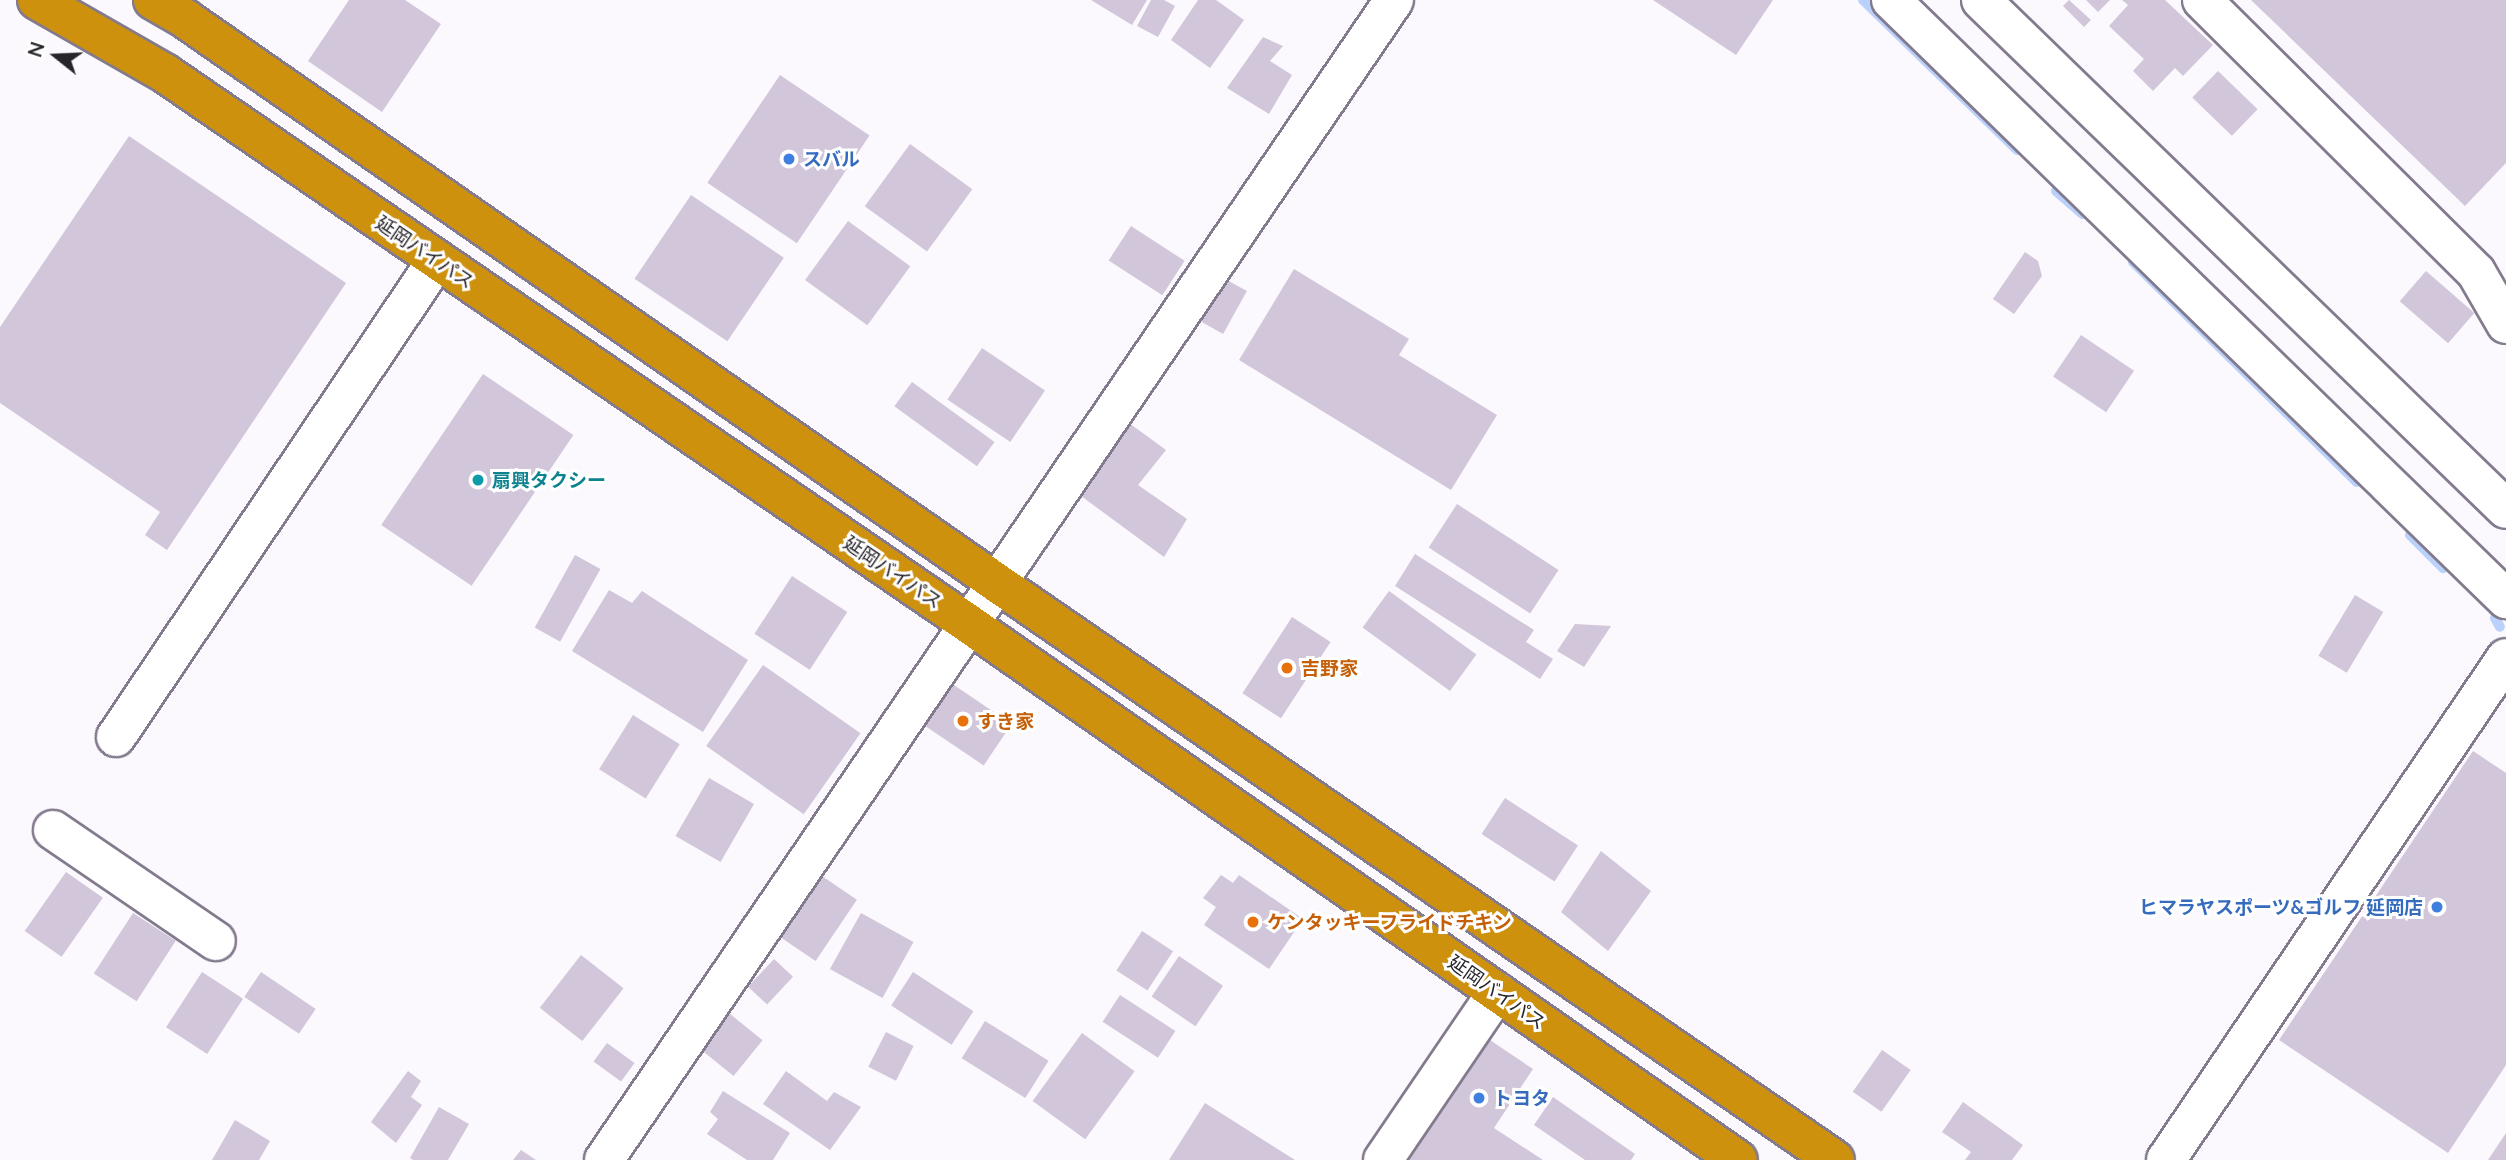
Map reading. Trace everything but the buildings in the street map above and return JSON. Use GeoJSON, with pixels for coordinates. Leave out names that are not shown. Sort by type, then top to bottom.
{"type":"FeatureCollection","features":[{"type":"Feature","properties":{"kind":"highway","name":"延岡バイパス"},"geometry":{"type":"LineString","coordinates":[[37,0],[166,74],[969,624],[1738,1160]]}},
{"type":"Feature","properties":{"kind":"highway"},"geometry":{"type":"LineString","coordinates":[[153,0],[187,20],[997,583],[1835,1160]]}},
{"type":"Feature","properties":{"kind":"street"},"geometry":{"type":"LineString","coordinates":[[604,1160],[1394,0]]}},
{"type":"Feature","properties":{"kind":"street"},"geometry":{"type":"LineString","coordinates":[[1891,0],[2506,599]]}},
{"type":"Feature","properties":{"kind":"street"},"geometry":{"type":"LineString","coordinates":[[1981,0],[2506,509]]}},
{"type":"Feature","properties":{"kind":"street"},"geometry":{"type":"LineString","coordinates":[[2202,0],[2476,272],[2506,324]]}},
{"type":"Feature","properties":{"kind":"street"},"geometry":{"type":"LineString","coordinates":[[116,737],[437,260]]}},
{"type":"Feature","properties":{"kind":"street"},"geometry":{"type":"LineString","coordinates":[[2166,1160],[2506,658]]}},
{"type":"Feature","properties":{"kind":"street"},"geometry":{"type":"LineString","coordinates":[[53,830],[216,940]]}},
{"type":"Feature","properties":{"kind":"street"},"geometry":{"type":"LineString","coordinates":[[1383,1160],[1497,992]]}},
{"type":"Feature","properties":{"kind":"waterway"},"geometry":{"type":"LineString","coordinates":[[1863,0],[2017,150]]}},
{"type":"Feature","properties":{"kind":"waterway"},"geometry":{"type":"LineString","coordinates":[[2056,191],[2082,214]]}},
{"type":"Feature","properties":{"kind":"waterway"},"geometry":{"type":"LineString","coordinates":[[2133,262],[2357,482]]}},
{"type":"Feature","properties":{"kind":"waterway"},"geometry":{"type":"LineString","coordinates":[[2410,535],[2443,568]]}},
{"type":"Feature","properties":{"kind":"waterway"},"geometry":{"type":"LineString","coordinates":[[2495,618],[2500,627]]}},
{"type":"Feature","properties":{"kind":"place","name":"スバル"},"geometry":{"type":"Point","coordinates":[789,159]}},
{"type":"Feature","properties":{"kind":"place","name":"扇興タクシー"},"geometry":{"type":"Point","coordinates":[478,480]}},
{"type":"Feature","properties":{"kind":"place","name":"吉野家"},"geometry":{"type":"Point","coordinates":[1287,668]}},
{"type":"Feature","properties":{"kind":"place","name":"すき家"},"geometry":{"type":"Point","coordinates":[963,721]}},
{"type":"Feature","properties":{"kind":"place","name":"ヒマラヤスポーツ&ゴルフ 延岡店"},"geometry":{"type":"Point","coordinates":[2437,907]}},
{"type":"Feature","properties":{"kind":"place","name":"ケンタッキーフライドチキン"},"geometry":{"type":"Point","coordinates":[1253,922]}},
{"type":"Feature","properties":{"kind":"place","name":"トヨタ"},"geometry":{"type":"Point","coordinates":[1479,1098]}}]}
